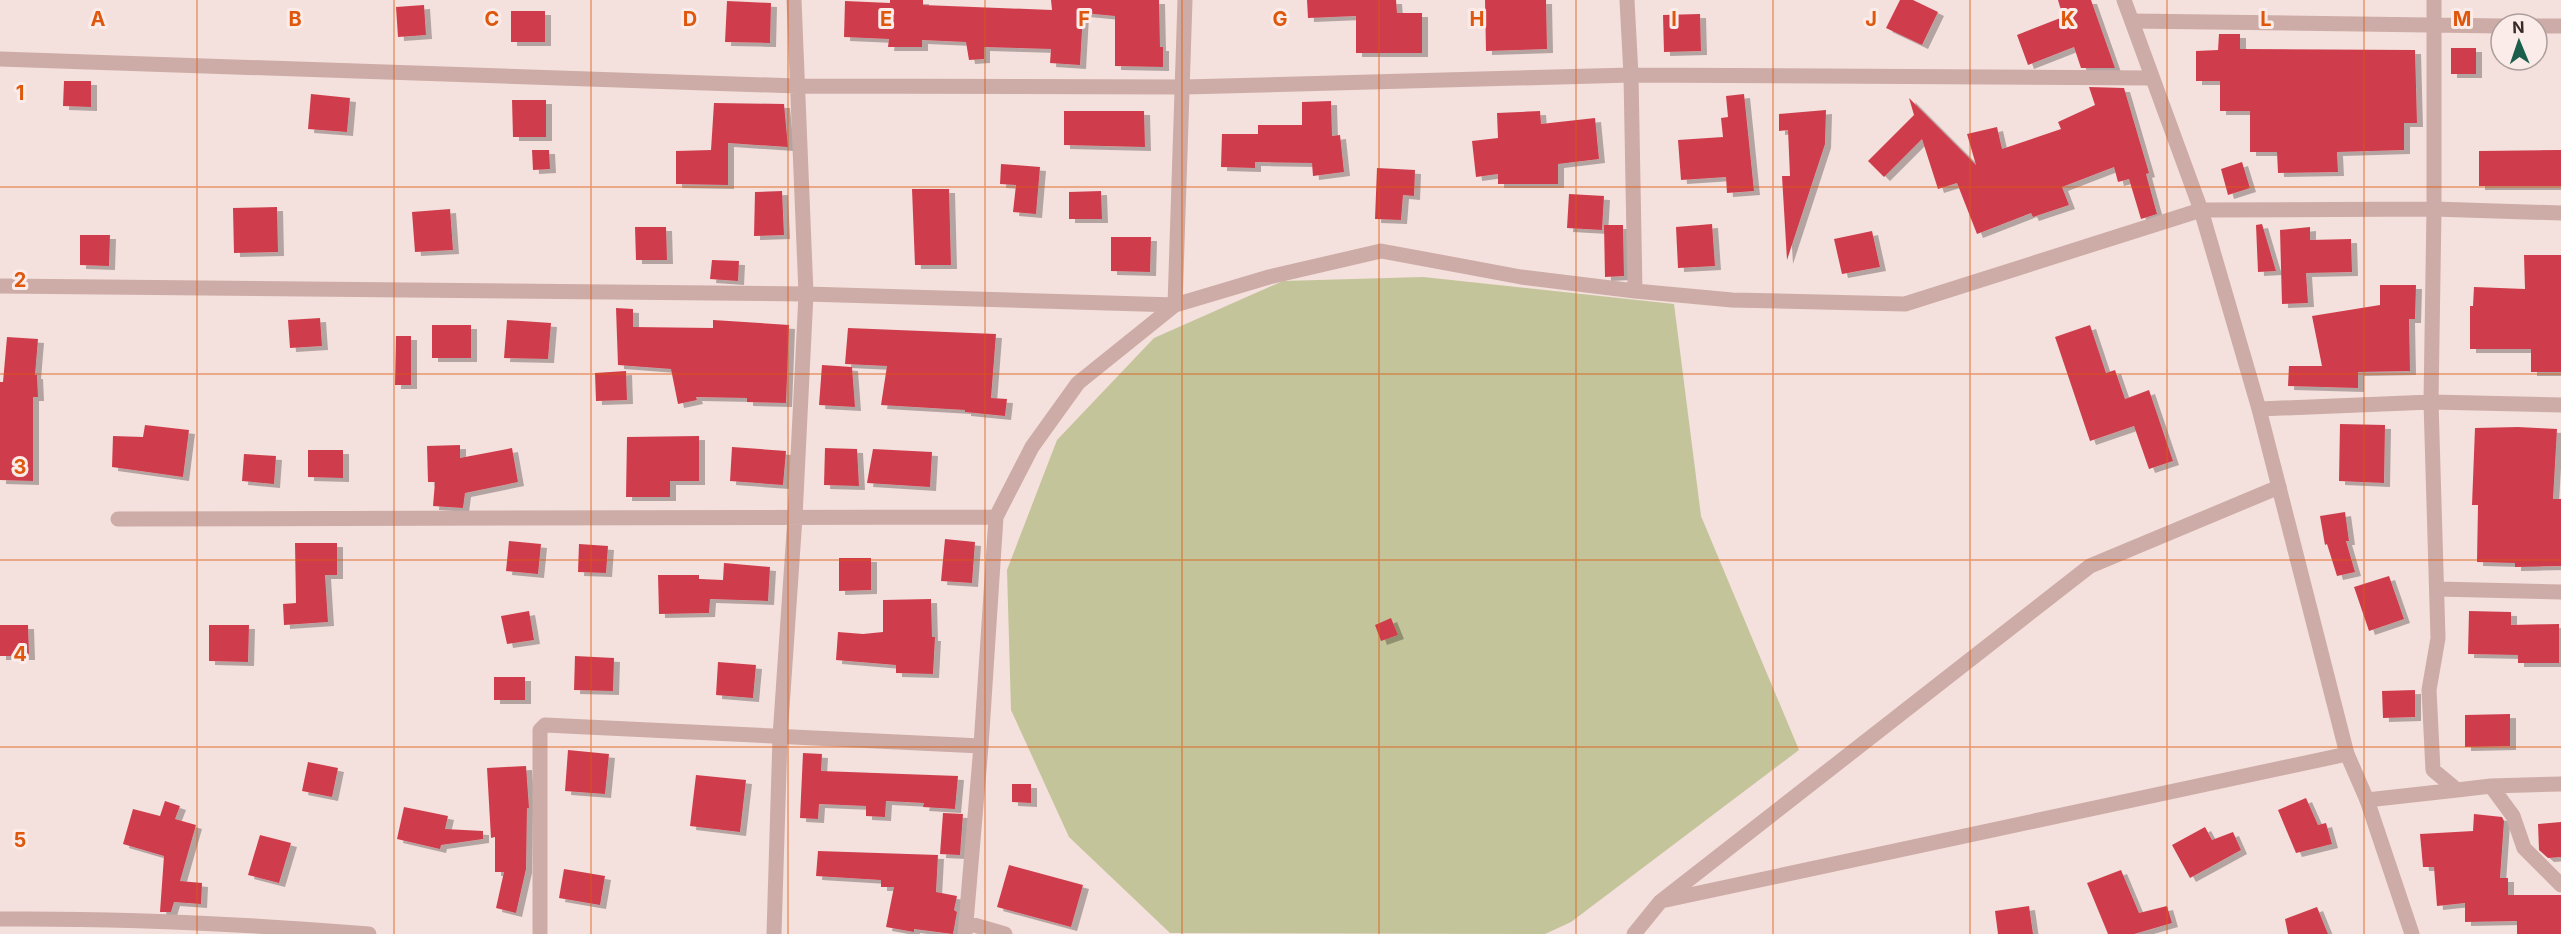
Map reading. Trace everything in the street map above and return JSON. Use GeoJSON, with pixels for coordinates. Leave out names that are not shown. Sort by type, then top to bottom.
{"type":"FeatureCollection","features":[{"type":"Feature","properties":{"kind":"street"},"geometry":{"type":"LineString","coordinates":[[774,934],[780,737],[795,517],[806,294],[794,0]]}},
{"type":"Feature","properties":{"kind":"street"},"geometry":{"type":"LineString","coordinates":[[1005,934],[966,928],[996,518],[1032,447],[1078,383],[1175,305],[1184,87],[1185,0]]}},
{"type":"Feature","properties":{"kind":"street"},"geometry":{"type":"LineString","coordinates":[[1627,0],[1631,75],[1635,291]]}},
{"type":"Feature","properties":{"kind":"street"},"geometry":{"type":"LineString","coordinates":[[2124,0],[2201,210],[2259,409],[2347,754],[2367,800],[2412,934]]}},
{"type":"Feature","properties":{"kind":"street"},"geometry":{"type":"LineString","coordinates":[[2434,0],[2431,402],[2438,638],[2428,690],[2433,770],[2457,790]]}},
{"type":"Feature","properties":{"kind":"street"},"geometry":{"type":"LineString","coordinates":[[2132,21],[2489,26]]}},
{"type":"Feature","properties":{"kind":"street"},"geometry":{"type":"LineString","coordinates":[[0,59],[797,86],[1184,87],[1631,75],[2152,78]]}},
{"type":"Feature","properties":{"kind":"street"},"geometry":{"type":"LineString","coordinates":[[0,286],[806,294],[1175,305],[1269,276],[1382,251],[1521,277],[1635,291],[1732,300],[1905,304],[2201,210],[2434,209],[2561,213]]}},
{"type":"Feature","properties":{"kind":"street"},"geometry":{"type":"LineString","coordinates":[[2259,409],[2431,402],[2561,405]]}},
{"type":"Feature","properties":{"kind":"street"},"geometry":{"type":"LineString","coordinates":[[1634,934],[1660,902],[2090,566],[2279,487]]}},
{"type":"Feature","properties":{"kind":"street"},"geometry":{"type":"LineString","coordinates":[[118,519],[996,518]]}},
{"type":"Feature","properties":{"kind":"street"},"geometry":{"type":"LineString","coordinates":[[2437,589],[2561,592]]}},
{"type":"Feature","properties":{"kind":"street"},"geometry":{"type":"LineString","coordinates":[[540,934],[541,727],[545,725],[981,746]]}},
{"type":"Feature","properties":{"kind":"street"},"geometry":{"type":"LineString","coordinates":[[1660,902],[2347,754]]}},
{"type":"Feature","properties":{"kind":"street"},"geometry":{"type":"LineString","coordinates":[[2367,800],[2491,786],[2561,784]]}},
{"type":"Feature","properties":{"kind":"street"},"geometry":{"type":"LineString","coordinates":[[2491,786],[2513,816],[2524,848],[2561,885]]}},
{"type":"Feature","properties":{"kind":"street"},"geometry":{"type":"LineString","coordinates":[[0,919],[87,918],[284,927],[369,934]]}},
{"type":"Feature","properties":{"kind":"green space"},"geometry":{"type":"Polygon","coordinates":[[[1423,277],[1674,304],[1701,516],[1799,750],[1571,922],[1545,934],[1170,933],[1069,837],[1011,710],[1007,570],[1057,440],[1154,338],[1283,281],[1423,277]]]}},
{"type":"Feature","properties":{"kind":"building"},"geometry":{"type":"Polygon","coordinates":[[[890,0],[923,0],[923,5],[1052,10],[1051,0],[1159,0],[1160,47],[1163,47],[1163,67],[1115,66],[1115,16],[1083,13],[1080,65],[1050,63],[1051,49],[984,47],[984,59],[969,60],[966,42],[922,40],[922,47],[888,47],[889,39],[844,37],[845,1],[890,3],[890,0]]]}},
{"type":"Feature","properties":{"kind":"building"},"geometry":{"type":"Polygon","coordinates":[[[1307,0],[1396,0],[1397,13],[1422,13],[1422,53],[1356,53],[1356,16],[1308,18],[1307,0]]]}},
{"type":"Feature","properties":{"kind":"building"},"geometry":{"type":"Polygon","coordinates":[[[1485,0],[1546,0],[1547,49],[1486,51],[1485,0]]]}},
{"type":"Feature","properties":{"kind":"building"},"geometry":{"type":"Polygon","coordinates":[[[1900,0],[1913,0],[1938,12],[1922,45],[1886,28],[1900,0]]]}},
{"type":"Feature","properties":{"kind":"building"},"geometry":{"type":"Polygon","coordinates":[[[2058,0],[2091,0],[2115,68],[2081,68],[2074,47],[2028,65],[2017,35],[2063,17],[2058,0]]]}},
{"type":"Feature","properties":{"kind":"building"},"geometry":{"type":"Polygon","coordinates":[[[727,1],[771,3],[770,43],[725,42],[727,1]]]}},
{"type":"Feature","properties":{"kind":"building"},"geometry":{"type":"Polygon","coordinates":[[[424,5],[426,35],[398,37],[396,7],[424,5]]]}},
{"type":"Feature","properties":{"kind":"building"},"geometry":{"type":"Polygon","coordinates":[[[511,11],[545,11],[545,42],[511,42],[511,11]]]}},
{"type":"Feature","properties":{"kind":"building"},"geometry":{"type":"Polygon","coordinates":[[[1700,14],[1701,51],[1664,52],[1663,15],[1700,14]]]}},
{"type":"Feature","properties":{"kind":"building"},"geometry":{"type":"Polygon","coordinates":[[[2219,34],[2240,34],[2240,49],[2415,50],[2417,123],[2404,123],[2404,150],[2337,152],[2338,172],[2278,173],[2277,152],[2250,152],[2250,111],[2220,111],[2220,81],[2196,81],[2196,51],[2218,50],[2219,34]]]}},
{"type":"Feature","properties":{"kind":"building"},"geometry":{"type":"Polygon","coordinates":[[[2451,48],[2476,48],[2476,74],[2451,74],[2451,48]]]}},
{"type":"Feature","properties":{"kind":"building"},"geometry":{"type":"Polygon","coordinates":[[[64,81],[91,81],[91,107],[63,106],[64,81]]]}},
{"type":"Feature","properties":{"kind":"building"},"geometry":{"type":"Polygon","coordinates":[[[2089,87],[2124,88],[2149,173],[2146,174],[2157,214],[2141,219],[2129,179],[2118,182],[2114,167],[2062,187],[2069,205],[2033,217],[2031,213],[1977,234],[1957,183],[1938,189],[1922,139],[1884,177],[1868,161],[1914,115],[1909,98],[1976,165],[1967,134],[1997,127],[2002,149],[2061,129],[2058,122],[2095,105],[2089,87]]]}},
{"type":"Feature","properties":{"kind":"building"},"geometry":{"type":"Polygon","coordinates":[[[311,94],[350,98],[347,132],[308,129],[311,94]]]}},
{"type":"Feature","properties":{"kind":"building"},"geometry":{"type":"Polygon","coordinates":[[[1744,94],[1754,191],[1727,193],[1726,177],[1681,180],[1678,140],[1723,137],[1721,118],[1728,117],[1726,96],[1744,94]]]}},
{"type":"Feature","properties":{"kind":"building"},"geometry":{"type":"Polygon","coordinates":[[[512,100],[546,100],[546,137],[513,137],[512,100]]]}},
{"type":"Feature","properties":{"kind":"building"},"geometry":{"type":"Polygon","coordinates":[[[1331,101],[1332,136],[1340,135],[1344,172],[1313,176],[1312,163],[1255,162],[1255,168],[1221,167],[1222,134],[1258,134],[1258,125],[1302,125],[1302,102],[1331,101]]]}},
{"type":"Feature","properties":{"kind":"building"},"geometry":{"type":"Polygon","coordinates":[[[714,103],[784,104],[788,147],[728,143],[728,185],[676,184],[676,151],[711,150],[714,103]]]}},
{"type":"Feature","properties":{"kind":"building"},"geometry":{"type":"Polygon","coordinates":[[[1826,110],[1825,144],[1787,260],[1782,176],[1790,176],[1788,130],[1779,131],[1779,114],[1826,110]]]}},
{"type":"Feature","properties":{"kind":"building"},"geometry":{"type":"Polygon","coordinates":[[[1064,111],[1144,111],[1145,147],[1064,145],[1064,111]]]}},
{"type":"Feature","properties":{"kind":"building"},"geometry":{"type":"Polygon","coordinates":[[[1540,111],[1541,124],[1595,118],[1599,159],[1558,164],[1558,184],[1498,184],[1498,174],[1476,177],[1472,141],[1498,138],[1497,113],[1540,111]]]}},
{"type":"Feature","properties":{"kind":"building"},"geometry":{"type":"Polygon","coordinates":[[[532,150],[549,150],[550,169],[533,170],[532,150]]]}},
{"type":"Feature","properties":{"kind":"building"},"geometry":{"type":"Polygon","coordinates":[[[2561,150],[2561,186],[2479,186],[2479,151],[2561,150]]]}},
{"type":"Feature","properties":{"kind":"building"},"geometry":{"type":"Polygon","coordinates":[[[2242,162],[2250,188],[2228,195],[2221,169],[2242,162]]]}},
{"type":"Feature","properties":{"kind":"building"},"geometry":{"type":"Polygon","coordinates":[[[1001,164],[1040,167],[1036,214],[1013,212],[1016,185],[1000,184],[1001,164]]]}},
{"type":"Feature","properties":{"kind":"building"},"geometry":{"type":"Polygon","coordinates":[[[1377,168],[1415,170],[1414,196],[1403,195],[1401,220],[1375,219],[1377,168]]]}},
{"type":"Feature","properties":{"kind":"building"},"geometry":{"type":"Polygon","coordinates":[[[912,189],[949,189],[951,265],[915,265],[912,189]]]}},
{"type":"Feature","properties":{"kind":"building"},"geometry":{"type":"Polygon","coordinates":[[[782,191],[784,235],[754,236],[755,192],[782,191]]]}},
{"type":"Feature","properties":{"kind":"building"},"geometry":{"type":"Polygon","coordinates":[[[1101,191],[1102,219],[1069,219],[1069,192],[1101,191]]]}},
{"type":"Feature","properties":{"kind":"building"},"geometry":{"type":"Polygon","coordinates":[[[1569,194],[1604,196],[1602,230],[1567,228],[1569,194]]]}},
{"type":"Feature","properties":{"kind":"building"},"geometry":{"type":"Polygon","coordinates":[[[277,207],[278,252],[234,253],[233,208],[277,207]]]}},
{"type":"Feature","properties":{"kind":"building"},"geometry":{"type":"Polygon","coordinates":[[[450,209],[453,250],[415,252],[412,212],[450,209]]]}},
{"type":"Feature","properties":{"kind":"building"},"geometry":{"type":"Polygon","coordinates":[[[1712,224],[1715,266],[1678,268],[1676,227],[1712,224]]]}},
{"type":"Feature","properties":{"kind":"building"},"geometry":{"type":"Polygon","coordinates":[[[2262,224],[2276,271],[2258,272],[2256,225],[2262,224]]]}},
{"type":"Feature","properties":{"kind":"building"},"geometry":{"type":"Polygon","coordinates":[[[1604,225],[1623,225],[1624,276],[1605,277],[1604,225]]]}},
{"type":"Feature","properties":{"kind":"building"},"geometry":{"type":"Polygon","coordinates":[[[635,227],[666,227],[667,260],[636,260],[635,227]]]}},
{"type":"Feature","properties":{"kind":"building"},"geometry":{"type":"Polygon","coordinates":[[[2310,227],[2310,240],[2351,239],[2352,272],[2306,273],[2308,303],[2282,304],[2280,230],[2310,227]]]}},
{"type":"Feature","properties":{"kind":"building"},"geometry":{"type":"Polygon","coordinates":[[[1872,231],[1880,267],[1842,274],[1834,239],[1872,231]]]}},
{"type":"Feature","properties":{"kind":"building"},"geometry":{"type":"Polygon","coordinates":[[[80,235],[110,235],[109,266],[80,265],[80,235]]]}},
{"type":"Feature","properties":{"kind":"building"},"geometry":{"type":"Polygon","coordinates":[[[1111,237],[1151,237],[1150,272],[1111,271],[1111,237]]]}},
{"type":"Feature","properties":{"kind":"building"},"geometry":{"type":"Polygon","coordinates":[[[2524,255],[2561,255],[2561,372],[2531,372],[2531,349],[2470,349],[2470,306],[2473,306],[2474,287],[2525,289],[2524,255]]]}},
{"type":"Feature","properties":{"kind":"building"},"geometry":{"type":"Polygon","coordinates":[[[712,260],[739,261],[738,281],[710,279],[712,260]]]}},
{"type":"Feature","properties":{"kind":"building"},"geometry":{"type":"Polygon","coordinates":[[[2380,285],[2416,285],[2415,319],[2409,319],[2410,371],[2358,372],[2358,388],[2288,386],[2289,366],[2322,366],[2312,316],[2380,305],[2380,285]]]}},
{"type":"Feature","properties":{"kind":"building"},"geometry":{"type":"Polygon","coordinates":[[[616,308],[633,309],[633,327],[713,328],[713,320],[789,325],[786,403],[747,402],[747,398],[696,397],[697,400],[678,404],[671,369],[618,365],[616,308]]]}},
{"type":"Feature","properties":{"kind":"building"},"geometry":{"type":"Polygon","coordinates":[[[320,318],[322,346],[290,348],[288,320],[320,318]]]}},
{"type":"Feature","properties":{"kind":"building"},"geometry":{"type":"Polygon","coordinates":[[[507,320],[551,323],[548,359],[504,358],[507,320]]]}},
{"type":"Feature","properties":{"kind":"building"},"geometry":{"type":"Polygon","coordinates":[[[432,325],[471,325],[471,358],[432,358],[432,325]]]}},
{"type":"Feature","properties":{"kind":"building"},"geometry":{"type":"Polygon","coordinates":[[[2090,325],[2106,373],[2115,370],[2125,399],[2149,390],[2173,461],[2149,469],[2134,426],[2090,441],[2055,337],[2090,325]]]}},
{"type":"Feature","properties":{"kind":"building"},"geometry":{"type":"Polygon","coordinates":[[[848,328],[996,334],[991,398],[1007,399],[1005,416],[965,412],[965,410],[881,405],[887,366],[845,364],[848,328]]]}},
{"type":"Feature","properties":{"kind":"building"},"geometry":{"type":"Polygon","coordinates":[[[396,336],[411,336],[411,385],[395,385],[396,336]]]}},
{"type":"Feature","properties":{"kind":"building"},"geometry":{"type":"Polygon","coordinates":[[[7,337],[38,339],[35,375],[37,375],[38,397],[33,397],[33,481],[0,480],[0,382],[3,382],[7,337]]]}},
{"type":"Feature","properties":{"kind":"building"},"geometry":{"type":"Polygon","coordinates":[[[822,365],[852,367],[855,407],[819,405],[822,365]]]}},
{"type":"Feature","properties":{"kind":"building"},"geometry":{"type":"Polygon","coordinates":[[[626,371],[627,400],[596,401],[595,373],[626,371]]]}},
{"type":"Feature","properties":{"kind":"building"},"geometry":{"type":"Polygon","coordinates":[[[2340,424],[2385,425],[2384,483],[2339,481],[2340,424]]]}},
{"type":"Feature","properties":{"kind":"building"},"geometry":{"type":"Polygon","coordinates":[[[145,425],[189,430],[183,477],[112,467],[113,436],[143,437],[145,425]]]}},
{"type":"Feature","properties":{"kind":"building"},"geometry":{"type":"Polygon","coordinates":[[[2475,428],[2557,429],[2553,499],[2561,499],[2561,566],[2515,567],[2515,563],[2477,562],[2478,505],[2472,505],[2475,428]]]}},
{"type":"Feature","properties":{"kind":"building"},"geometry":{"type":"Polygon","coordinates":[[[699,436],[699,481],[670,481],[670,497],[626,497],[627,437],[699,436]]]}},
{"type":"Feature","properties":{"kind":"building"},"geometry":{"type":"Polygon","coordinates":[[[460,445],[460,458],[512,448],[518,482],[465,493],[463,508],[433,506],[435,482],[428,482],[427,446],[460,445]]]}},
{"type":"Feature","properties":{"kind":"building"},"geometry":{"type":"Polygon","coordinates":[[[732,447],[786,451],[783,485],[730,481],[732,447]]]}},
{"type":"Feature","properties":{"kind":"building"},"geometry":{"type":"Polygon","coordinates":[[[825,448],[857,449],[859,486],[824,485],[825,448]]]}},
{"type":"Feature","properties":{"kind":"building"},"geometry":{"type":"Polygon","coordinates":[[[873,449],[932,452],[930,487],[867,483],[873,449]]]}},
{"type":"Feature","properties":{"kind":"building"},"geometry":{"type":"Polygon","coordinates":[[[308,450],[343,450],[343,478],[308,477],[308,450]]]}},
{"type":"Feature","properties":{"kind":"building"},"geometry":{"type":"Polygon","coordinates":[[[244,454],[276,456],[274,484],[242,481],[244,454]]]}},
{"type":"Feature","properties":{"kind":"building"},"geometry":{"type":"Polygon","coordinates":[[[2345,512],[2349,541],[2346,541],[2355,572],[2337,576],[2327,544],[2325,545],[2320,516],[2345,512]]]}},
{"type":"Feature","properties":{"kind":"building"},"geometry":{"type":"Polygon","coordinates":[[[945,539],[975,542],[972,583],[941,581],[945,539]]]}},
{"type":"Feature","properties":{"kind":"building"},"geometry":{"type":"Polygon","coordinates":[[[509,541],[541,544],[538,574],[506,571],[509,541]]]}},
{"type":"Feature","properties":{"kind":"building"},"geometry":{"type":"Polygon","coordinates":[[[295,543],[337,543],[337,575],[325,575],[328,622],[284,625],[283,604],[296,603],[295,543]]]}},
{"type":"Feature","properties":{"kind":"building"},"geometry":{"type":"Polygon","coordinates":[[[579,544],[608,546],[606,573],[578,572],[579,544]]]}},
{"type":"Feature","properties":{"kind":"building"},"geometry":{"type":"Polygon","coordinates":[[[839,558],[871,558],[871,590],[839,591],[839,558]]]}},
{"type":"Feature","properties":{"kind":"building"},"geometry":{"type":"Polygon","coordinates":[[[724,563],[770,567],[768,601],[710,599],[709,613],[659,614],[658,575],[699,575],[699,579],[723,580],[724,563]]]}},
{"type":"Feature","properties":{"kind":"building"},"geometry":{"type":"Polygon","coordinates":[[[2389,576],[2404,619],[2369,631],[2354,587],[2389,576]]]}},
{"type":"Feature","properties":{"kind":"building"},"geometry":{"type":"Polygon","coordinates":[[[931,599],[932,637],[935,637],[933,674],[896,673],[896,665],[836,660],[838,632],[863,634],[883,632],[883,600],[931,599]]]}},
{"type":"Feature","properties":{"kind":"building"},"geometry":{"type":"Polygon","coordinates":[[[529,611],[534,640],[507,644],[501,616],[529,611]]]}},
{"type":"Feature","properties":{"kind":"building"},"geometry":{"type":"Polygon","coordinates":[[[2469,611],[2511,612],[2511,625],[2559,624],[2559,663],[2518,663],[2518,655],[2468,654],[2469,611]]]}},
{"type":"Feature","properties":{"kind":"building"},"geometry":{"type":"Polygon","coordinates":[[[1391,618],[1398,635],[1381,641],[1375,625],[1391,618]]]}},
{"type":"Feature","properties":{"kind":"building"},"geometry":{"type":"Polygon","coordinates":[[[0,625],[28,625],[29,656],[0,656],[0,625]]]}},
{"type":"Feature","properties":{"kind":"building"},"geometry":{"type":"Polygon","coordinates":[[[209,625],[249,625],[248,662],[209,661],[209,625]]]}},
{"type":"Feature","properties":{"kind":"building"},"geometry":{"type":"Polygon","coordinates":[[[575,656],[614,658],[613,691],[574,690],[575,656]]]}},
{"type":"Feature","properties":{"kind":"building"},"geometry":{"type":"Polygon","coordinates":[[[718,662],[756,665],[753,698],[716,695],[718,662]]]}},
{"type":"Feature","properties":{"kind":"building"},"geometry":{"type":"Polygon","coordinates":[[[494,677],[525,677],[525,700],[494,700],[494,677]]]}},
{"type":"Feature","properties":{"kind":"building"},"geometry":{"type":"Polygon","coordinates":[[[2415,690],[2415,717],[2383,718],[2382,691],[2415,690]]]}},
{"type":"Feature","properties":{"kind":"building"},"geometry":{"type":"Polygon","coordinates":[[[2510,714],[2510,746],[2465,747],[2465,715],[2510,714]]]}},
{"type":"Feature","properties":{"kind":"building"},"geometry":{"type":"Polygon","coordinates":[[[568,750],[609,754],[605,794],[565,791],[568,750]]]}},
{"type":"Feature","properties":{"kind":"building"},"geometry":{"type":"Polygon","coordinates":[[[803,753],[822,754],[821,771],[958,776],[955,809],[923,807],[924,803],[886,801],[885,817],[866,816],[866,806],[819,804],[818,819],[800,818],[803,753]]]}},
{"type":"Feature","properties":{"kind":"building"},"geometry":{"type":"Polygon","coordinates":[[[308,762],[338,768],[332,797],[302,791],[308,762]]]}},
{"type":"Feature","properties":{"kind":"building"},"geometry":{"type":"Polygon","coordinates":[[[526,766],[529,808],[527,808],[526,869],[516,913],[496,908],[504,872],[495,872],[495,837],[491,838],[487,768],[526,766]]]}},
{"type":"Feature","properties":{"kind":"building"},"geometry":{"type":"Polygon","coordinates":[[[696,775],[746,780],[740,832],[690,826],[696,775]]]}},
{"type":"Feature","properties":{"kind":"building"},"geometry":{"type":"Polygon","coordinates":[[[1012,784],[1031,784],[1031,803],[1012,802],[1012,784]]]}},
{"type":"Feature","properties":{"kind":"building"},"geometry":{"type":"Polygon","coordinates":[[[2306,798],[2318,825],[2326,823],[2332,844],[2296,853],[2278,810],[2306,798]]]}},
{"type":"Feature","properties":{"kind":"building"},"geometry":{"type":"Polygon","coordinates":[[[165,801],[180,806],[175,819],[196,825],[180,881],[202,883],[201,904],[174,902],[171,912],[160,912],[164,856],[123,844],[133,809],[160,816],[165,801]]]}},
{"type":"Feature","properties":{"kind":"building"},"geometry":{"type":"Polygon","coordinates":[[[404,807],[448,816],[445,829],[483,831],[483,839],[441,845],[440,849],[397,839],[404,807]]]}},
{"type":"Feature","properties":{"kind":"building"},"geometry":{"type":"Polygon","coordinates":[[[943,813],[963,814],[960,855],[940,854],[943,813]]]}},
{"type":"Feature","properties":{"kind":"building"},"geometry":{"type":"Polygon","coordinates":[[[2474,814],[2502,817],[2504,821],[2500,878],[2508,878],[2508,895],[2561,895],[2561,934],[2517,934],[2517,921],[2465,922],[2465,903],[2437,906],[2434,867],[2423,867],[2420,834],[2473,831],[2474,814]]]}},
{"type":"Feature","properties":{"kind":"building"},"geometry":{"type":"Polygon","coordinates":[[[2561,822],[2561,857],[2548,858],[2539,850],[2538,824],[2561,822]]]}},
{"type":"Feature","properties":{"kind":"building"},"geometry":{"type":"Polygon","coordinates":[[[2205,827],[2212,840],[2233,832],[2241,850],[2190,878],[2172,845],[2205,827]]]}},
{"type":"Feature","properties":{"kind":"building"},"geometry":{"type":"Polygon","coordinates":[[[260,835],[291,843],[279,883],[248,875],[260,835]]]}},
{"type":"Feature","properties":{"kind":"building"},"geometry":{"type":"Polygon","coordinates":[[[818,851],[938,855],[936,892],[957,896],[953,934],[914,929],[914,932],[886,927],[894,887],[881,887],[881,880],[816,876],[818,851]]]}},
{"type":"Feature","properties":{"kind":"building"},"geometry":{"type":"Polygon","coordinates":[[[1009,865],[1083,885],[1071,927],[997,907],[1009,865]]]}},
{"type":"Feature","properties":{"kind":"building"},"geometry":{"type":"Polygon","coordinates":[[[564,869],[605,876],[600,905],[559,898],[564,869]]]}},
{"type":"Feature","properties":{"kind":"building"},"geometry":{"type":"Polygon","coordinates":[[[2121,870],[2139,913],[2167,906],[2172,923],[2134,934],[2108,934],[2087,883],[2121,870]]]}},
{"type":"Feature","properties":{"kind":"building"},"geometry":{"type":"Polygon","coordinates":[[[2029,906],[2033,934],[1998,934],[1995,911],[2029,906]]]}},
{"type":"Feature","properties":{"kind":"building"},"geometry":{"type":"Polygon","coordinates":[[[2317,907],[2328,934],[2288,934],[2285,919],[2317,907]]]}}]}
